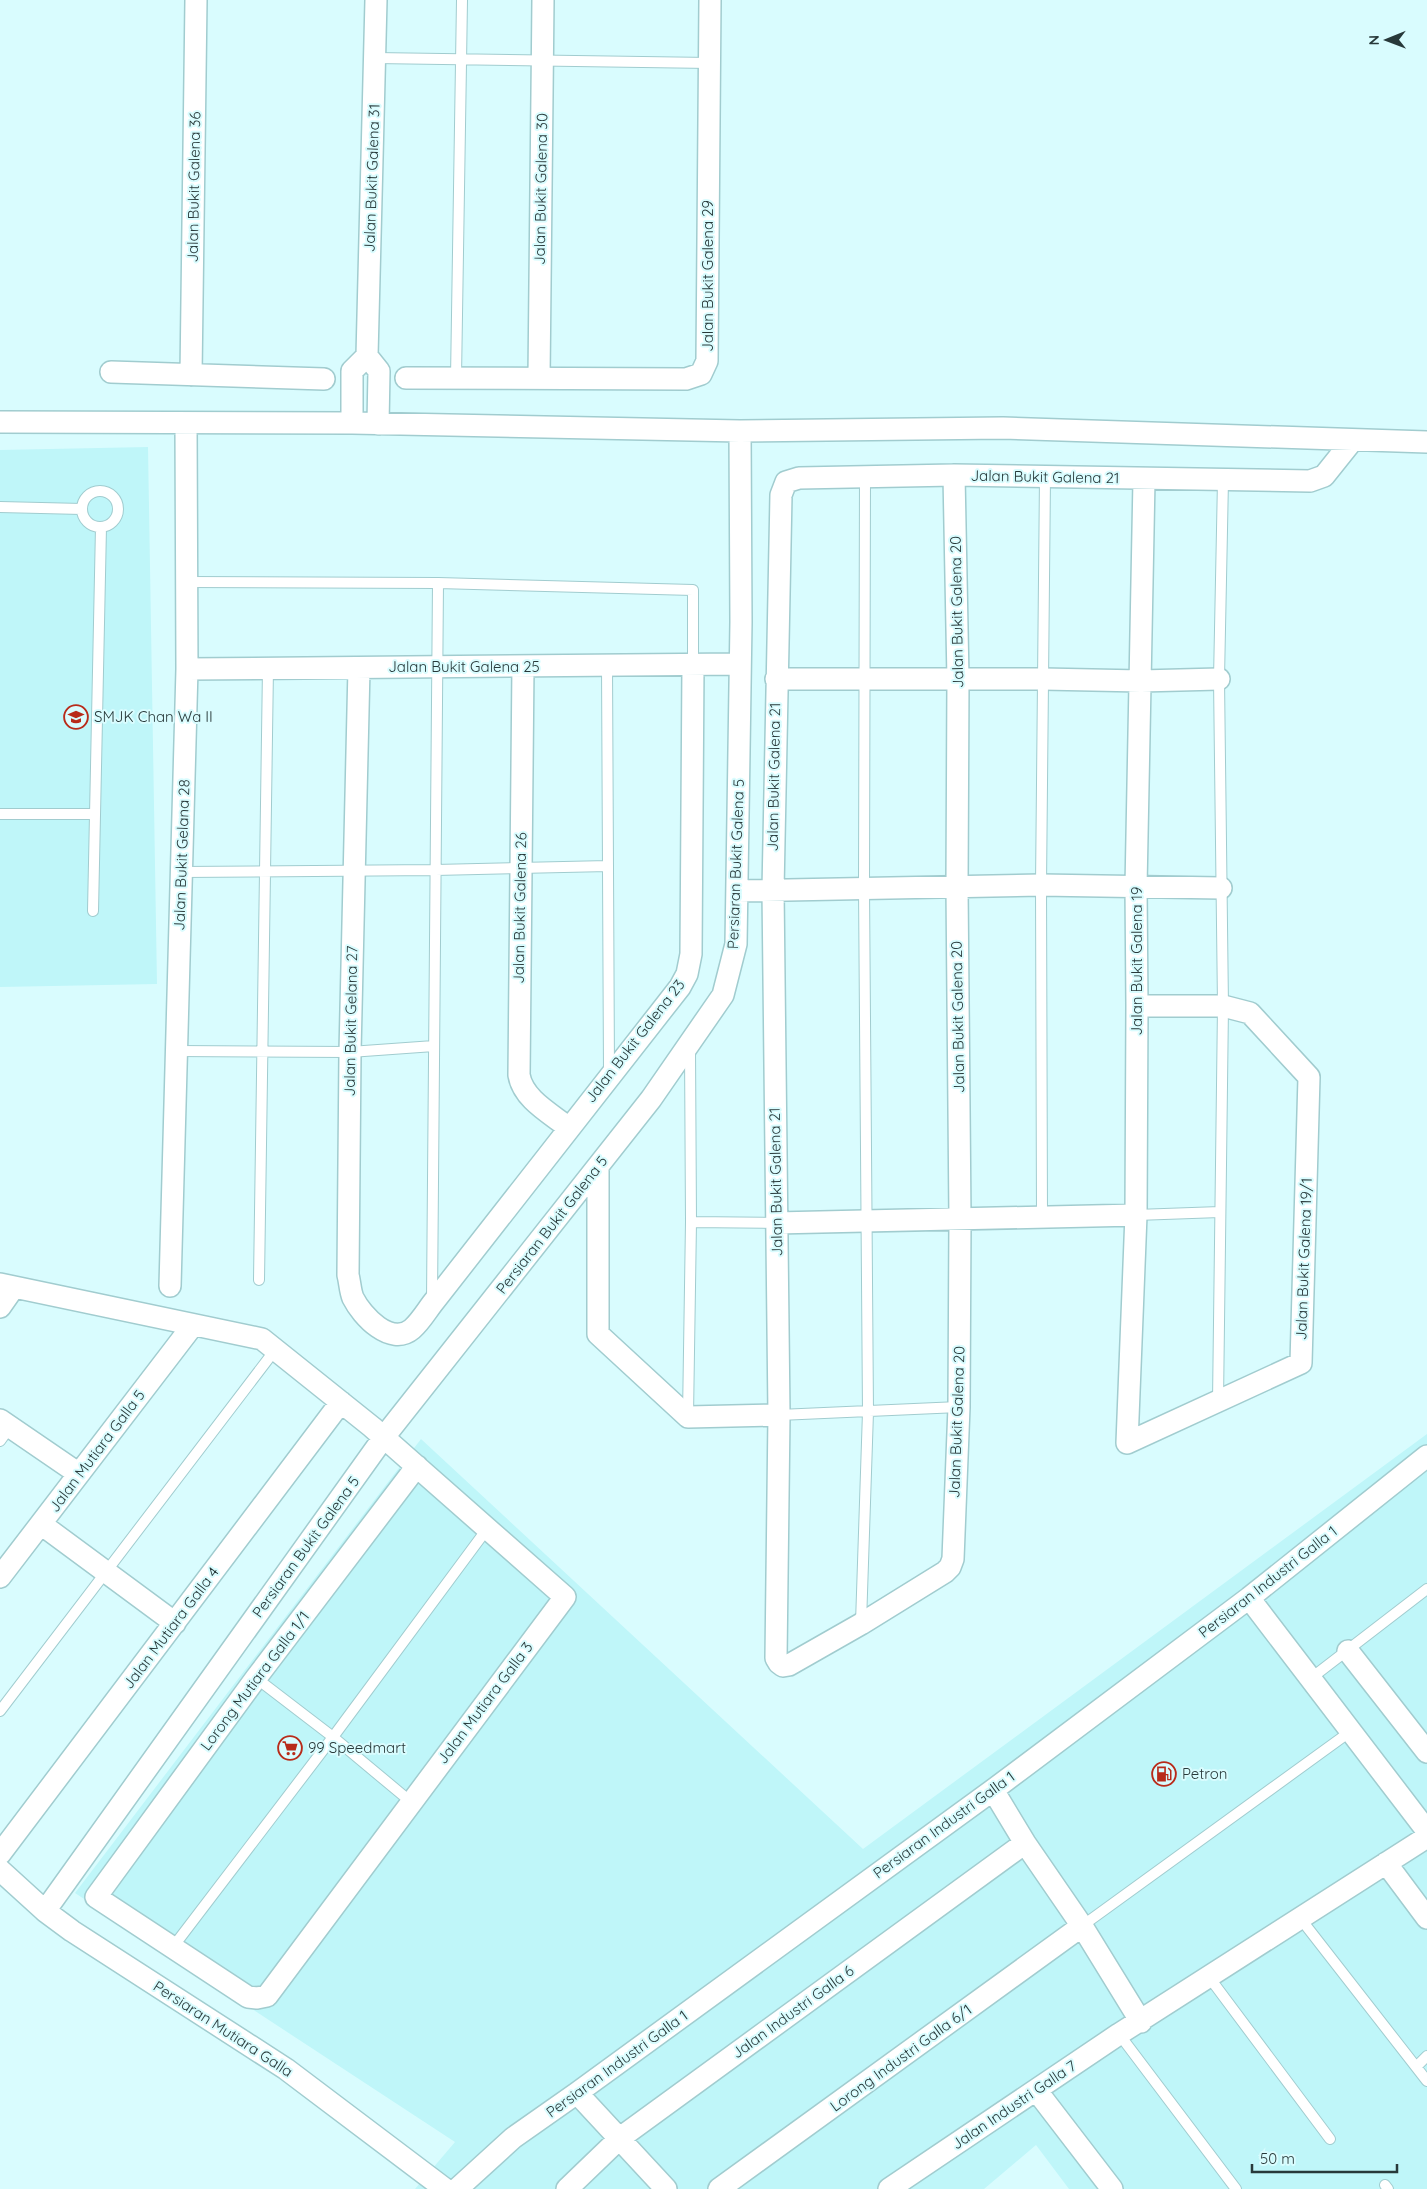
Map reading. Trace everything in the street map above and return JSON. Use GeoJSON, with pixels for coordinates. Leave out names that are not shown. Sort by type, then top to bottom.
{"type":"FeatureCollection","features":[{"type":"Feature","properties":{"kind":"street","name":"Jalan Bukit Galena 36"},"geometry":{"type":"LineString","coordinates":[[191,375],[196,0]]}},
{"type":"Feature","properties":{"kind":"street","name":"Jalan Bukit Galena 31"},"geometry":{"type":"LineString","coordinates":[[367,356],[376,0]]}},
{"type":"Feature","properties":{"kind":"street","name":"Jalan Bukit Galena 30"},"geometry":{"type":"LineString","coordinates":[[539,378],[543,0]]}},
{"type":"Feature","properties":{"kind":"street","name":"Jalan Bukit Galena 29"},"geometry":{"type":"LineString","coordinates":[[406,378],[686,379],[701,374],[707,361],[710,0]]}},
{"type":"Feature","properties":{"kind":"street"},"geometry":{"type":"LineString","coordinates":[[352,423],[352,371],[367,356],[379,371],[378,424]]}},
{"type":"Feature","properties":{"kind":"street"},"geometry":{"type":"LineString","coordinates":[[111,372],[324,379]]}},
{"type":"Feature","properties":{"kind":"street"},"geometry":{"type":"LineString","coordinates":[[0,422],[352,423],[740,431],[1002,428],[1427,442]]}},
{"type":"Feature","properties":{"kind":"street","name":"Jalan Bukit Gelana 28"},"geometry":{"type":"LineString","coordinates":[[170,1286],[187,669],[186,423]]}},
{"type":"Feature","properties":{"kind":"street","name":"Persiaran Bukit Galena 5"},"geometry":{"type":"LineString","coordinates":[[45,1911],[384,1437],[651,1098],[723,995],[736,944],[740,664],[740,431]]}},
{"type":"Feature","properties":{"kind":"street","name":"Jalan Bukit Galena 21"},"geometry":{"type":"LineString","coordinates":[[861,1624],[789,1665],[783,1666],[776,1658],[779,1415],[773,890],[781,495],[786,482],[799,478],[954,475],[1144,480],[1310,481],[1319,480],[1324,476],[1352,440]]}},
{"type":"Feature","properties":{"kind":"street","name":"Jalan Bukit Galena 20"},"geometry":{"type":"LineString","coordinates":[[861,1624],[944,1572],[950,1567],[953,1559],[959,1407],[960,1219],[957,887],[958,679],[954,475]]}},
{"type":"Feature","properties":{"kind":"street","name":"Jalan Bukit Galena 19"},"geometry":{"type":"LineString","coordinates":[[1127,1443],[1136,1215],[1136,886],[1144,480]]}},
{"type":"Feature","properties":{"kind":"street","name":"Jalan Bukit Galena 25"},"geometry":{"type":"LineString","coordinates":[[187,669],[740,664]]}},
{"type":"Feature","properties":{"kind":"street","name":"Jalan Bukit Galena 23"},"geometry":{"type":"LineString","coordinates":[[412,1329],[568,1128],[609,1079],[680,987],[687,974],[691,954],[693,665]]}},
{"type":"Feature","properties":{"kind":"street","name":"Jalan Bukit Galena 26"},"geometry":{"type":"LineString","coordinates":[[523,666],[520,1082],[533,1100],[568,1128]]}},
{"type":"Feature","properties":{"kind":"street","name":"Jalan Bukit Gelana 27"},"geometry":{"type":"LineString","coordinates":[[359,668],[350,1052],[348,1275],[352,1296],[364,1316],[379,1328],[394,1333],[403,1334],[412,1329]]}},
{"type":"Feature","properties":{"kind":"street"},"geometry":{"type":"LineString","coordinates":[[776,679],[1141,681],[1219,679]]}},
{"type":"Feature","properties":{"kind":"street"},"geometry":{"type":"LineString","coordinates":[[737,891],[1041,885],[1221,888]]}},
{"type":"Feature","properties":{"kind":"street"},"geometry":{"type":"LineString","coordinates":[[1137,1006],[1223,1006]]}},
{"type":"Feature","properties":{"kind":"street","name":"Jalan Bukit Galena 19/1"},"geometry":{"type":"LineString","coordinates":[[1127,1443],[1302,1363],[1309,1077],[1250,1013],[1223,1006]]}},
{"type":"Feature","properties":{"kind":"street"},"geometry":{"type":"LineString","coordinates":[[598,1167],[598,1334],[688,1417],[779,1415]]}},
{"type":"Feature","properties":{"kind":"street"},"geometry":{"type":"LineString","coordinates":[[776,1223],[1136,1215]]}},
{"type":"Feature","properties":{"kind":"street"},"geometry":{"type":"LineString","coordinates":[[0,1307],[7,1286]]}},
{"type":"Feature","properties":{"kind":"street","name":"Jalan Mutiara Galla 3"},"geometry":{"type":"LineString","coordinates":[[7,1286],[262,1339],[384,1437],[565,1598],[267,1996],[258,1998],[248,1996],[173,1947]]}},
{"type":"Feature","properties":{"kind":"street","name":"Jalan Mutiara Galla 5"},"geometry":{"type":"LineString","coordinates":[[0,1577],[194,1325]]}},
{"type":"Feature","properties":{"kind":"street","name":"Jalan Mutiara Galla 4"},"geometry":{"type":"LineString","coordinates":[[0,1854],[341,1402]]}},
{"type":"Feature","properties":{"kind":"street"},"geometry":{"type":"LineString","coordinates":[[4,1429],[79,1474]]}},
{"type":"Feature","properties":{"kind":"street","name":"Persiaran Industri Galla 1"},"geometry":{"type":"LineString","coordinates":[[457,2189],[513,2138],[993,1790],[1249,1598],[1427,1456]]}},
{"type":"Feature","properties":{"kind":"street","name":"Lorong Mutiara Galla 1/1"},"geometry":{"type":"LineString","coordinates":[[173,1947],[96,1897],[256,1678],[417,1466]]}},
{"type":"Feature","properties":{"kind":"street"},"geometry":{"type":"LineString","coordinates":[[41,1524],[175,1623]]}},
{"type":"Feature","properties":{"kind":"street"},"geometry":{"type":"LineString","coordinates":[[1249,1598],[1427,1831]]}},
{"type":"Feature","properties":{"kind":"street"},"geometry":{"type":"LineString","coordinates":[[1348,1651],[1427,1752]]}},
{"type":"Feature","properties":{"kind":"street"},"geometry":{"type":"LineString","coordinates":[[993,1790],[1025,1843],[1082,1926],[1141,2022]]}},
{"type":"Feature","properties":{"kind":"street","name":"Jalan Industri Galla 7"},"geometry":{"type":"LineString","coordinates":[[889,2189],[1119,2034],[1141,2022],[1427,1837]]}},
{"type":"Feature","properties":{"kind":"street","name":"Jalan Industri Galla 6"},"geometry":{"type":"LineString","coordinates":[[566,2189],[620,2138],[1025,1843]]}},
{"type":"Feature","properties":{"kind":"street"},"geometry":{"type":"LineString","coordinates":[[1386,1863],[1427,1918]]}},
{"type":"Feature","properties":{"kind":"street","name":"Persiaran Mutiara Galla"},"geometry":{"type":"LineString","coordinates":[[0,1870],[45,1911],[72,1931],[286,2069],[445,2189]]}},
{"type":"Feature","properties":{"kind":"street","name":"Lorong Industri Galla 6/1"},"geometry":{"type":"LineString","coordinates":[[719,2189],[1082,1926]]}},
{"type":"Feature","properties":{"kind":"street"},"geometry":{"type":"LineString","coordinates":[[1036,2090],[1112,2189]]}},
{"type":"Feature","properties":{"kind":"street"},"geometry":{"type":"LineString","coordinates":[[577,2093],[666,2189]]}},
{"type":"Feature","properties":{"kind":"lane"},"geometry":{"type":"LineString","coordinates":[[456,378],[462,0]]}},
{"type":"Feature","properties":{"kind":"lane"},"geometry":{"type":"LineString","coordinates":[[375,58],[710,63]]}},
{"type":"Feature","properties":{"kind":"lane"},"geometry":{"type":"LineString","coordinates":[[861,1624],[868,1412],[865,1221],[865,477]]}},
{"type":"Feature","properties":{"kind":"lane"},"geometry":{"type":"LineString","coordinates":[[1042,1217],[1041,885],[1045,477]]}},
{"type":"Feature","properties":{"kind":"lane"},"geometry":{"type":"LineString","coordinates":[[1218,1402],[1223,1006],[1219,679],[1222,480]]}},
{"type":"Feature","properties":{"kind":"lane"},"geometry":{"type":"LineString","coordinates":[[100,490],[113,496],[119,508],[117,516],[107,526],[101,527],[87,522],[82,509],[87,496],[100,490]]}},
{"type":"Feature","properties":{"kind":"lane"},"geometry":{"type":"LineString","coordinates":[[0,507],[82,509]]}},
{"type":"Feature","properties":{"kind":"lane"},"geometry":{"type":"LineString","coordinates":[[93,911],[101,527]]}},
{"type":"Feature","properties":{"kind":"lane"},"geometry":{"type":"LineString","coordinates":[[187,582],[438,583],[693,590],[693,665]]}},
{"type":"Feature","properties":{"kind":"lane"},"geometry":{"type":"LineString","coordinates":[[432,1304],[438,583]]}},
{"type":"Feature","properties":{"kind":"lane"},"geometry":{"type":"LineString","coordinates":[[607,666],[609,1079]]}},
{"type":"Feature","properties":{"kind":"lane"},"geometry":{"type":"LineString","coordinates":[[259,1280],[268,668]]}},
{"type":"Feature","properties":{"kind":"lane"},"geometry":{"type":"LineString","coordinates":[[0,814],[95,814]]}},
{"type":"Feature","properties":{"kind":"lane"},"geometry":{"type":"LineString","coordinates":[[181,872],[521,869],[608,866]]}},
{"type":"Feature","properties":{"kind":"lane"},"geometry":{"type":"LineString","coordinates":[[688,1417],[691,1222],[690,1042]]}},
{"type":"Feature","properties":{"kind":"lane"},"geometry":{"type":"LineString","coordinates":[[176,1051],[350,1052],[434,1046]]}},
{"type":"Feature","properties":{"kind":"lane"},"geometry":{"type":"LineString","coordinates":[[1136,1215],[1220,1212]]}},
{"type":"Feature","properties":{"kind":"lane"},"geometry":{"type":"LineString","coordinates":[[691,1222],[776,1223]]}},
{"type":"Feature","properties":{"kind":"lane"},"geometry":{"type":"LineString","coordinates":[[0,1711],[275,1350]]}},
{"type":"Feature","properties":{"kind":"lane"},"geometry":{"type":"LineString","coordinates":[[779,1415],[959,1407]]}},
{"type":"Feature","properties":{"kind":"lane"},"geometry":{"type":"LineString","coordinates":[[173,1947],[333,1737],[487,1529]]}},
{"type":"Feature","properties":{"kind":"lane"},"geometry":{"type":"LineString","coordinates":[[1310,1679],[1427,1589]]}},
{"type":"Feature","properties":{"kind":"lane"},"geometry":{"type":"LineString","coordinates":[[256,1678],[333,1737],[411,1802]]}},
{"type":"Feature","properties":{"kind":"lane"},"geometry":{"type":"LineString","coordinates":[[1082,1926],[1350,1732]]}},
{"type":"Feature","properties":{"kind":"lane"},"geometry":{"type":"LineString","coordinates":[[1300,1918],[1427,2081]]}},
{"type":"Feature","properties":{"kind":"lane"},"geometry":{"type":"LineString","coordinates":[[1208,1977],[1330,2139]]}},
{"type":"Feature","properties":{"kind":"lane"},"geometry":{"type":"LineString","coordinates":[[1119,2034],[1236,2189]]}},
{"type":"Feature","properties":{"kind":"lane"},"geometry":{"type":"LineString","coordinates":[[1416,2067],[1427,2056]]}},
{"type":"Feature","properties":{"kind":"shaded area","name":"SMJK Chan Wa II"},"geometry":{"type":"Polygon","coordinates":[[[148,447],[157,984],[0,987],[0,450],[148,447]]]}},
{"type":"Feature","properties":{"kind":"shaded area"},"geometry":{"type":"Polygon","coordinates":[[[1427,1434],[1427,2189],[1069,2189],[1036,2145],[984,2189],[415,2189],[455,2142],[75,1893],[421,1439],[863,1849],[1427,1434]]]}},
{"type":"Feature","properties":{"kind":"place","name":"SMJK Chan Wa II"},"geometry":{"type":"Point","coordinates":[76,717]}},
{"type":"Feature","properties":{"kind":"place","name":"99 Speedmart"},"geometry":{"type":"Point","coordinates":[290,1748]}},
{"type":"Feature","properties":{"kind":"place","name":"Petron"},"geometry":{"type":"Point","coordinates":[1164,1774]}}]}
